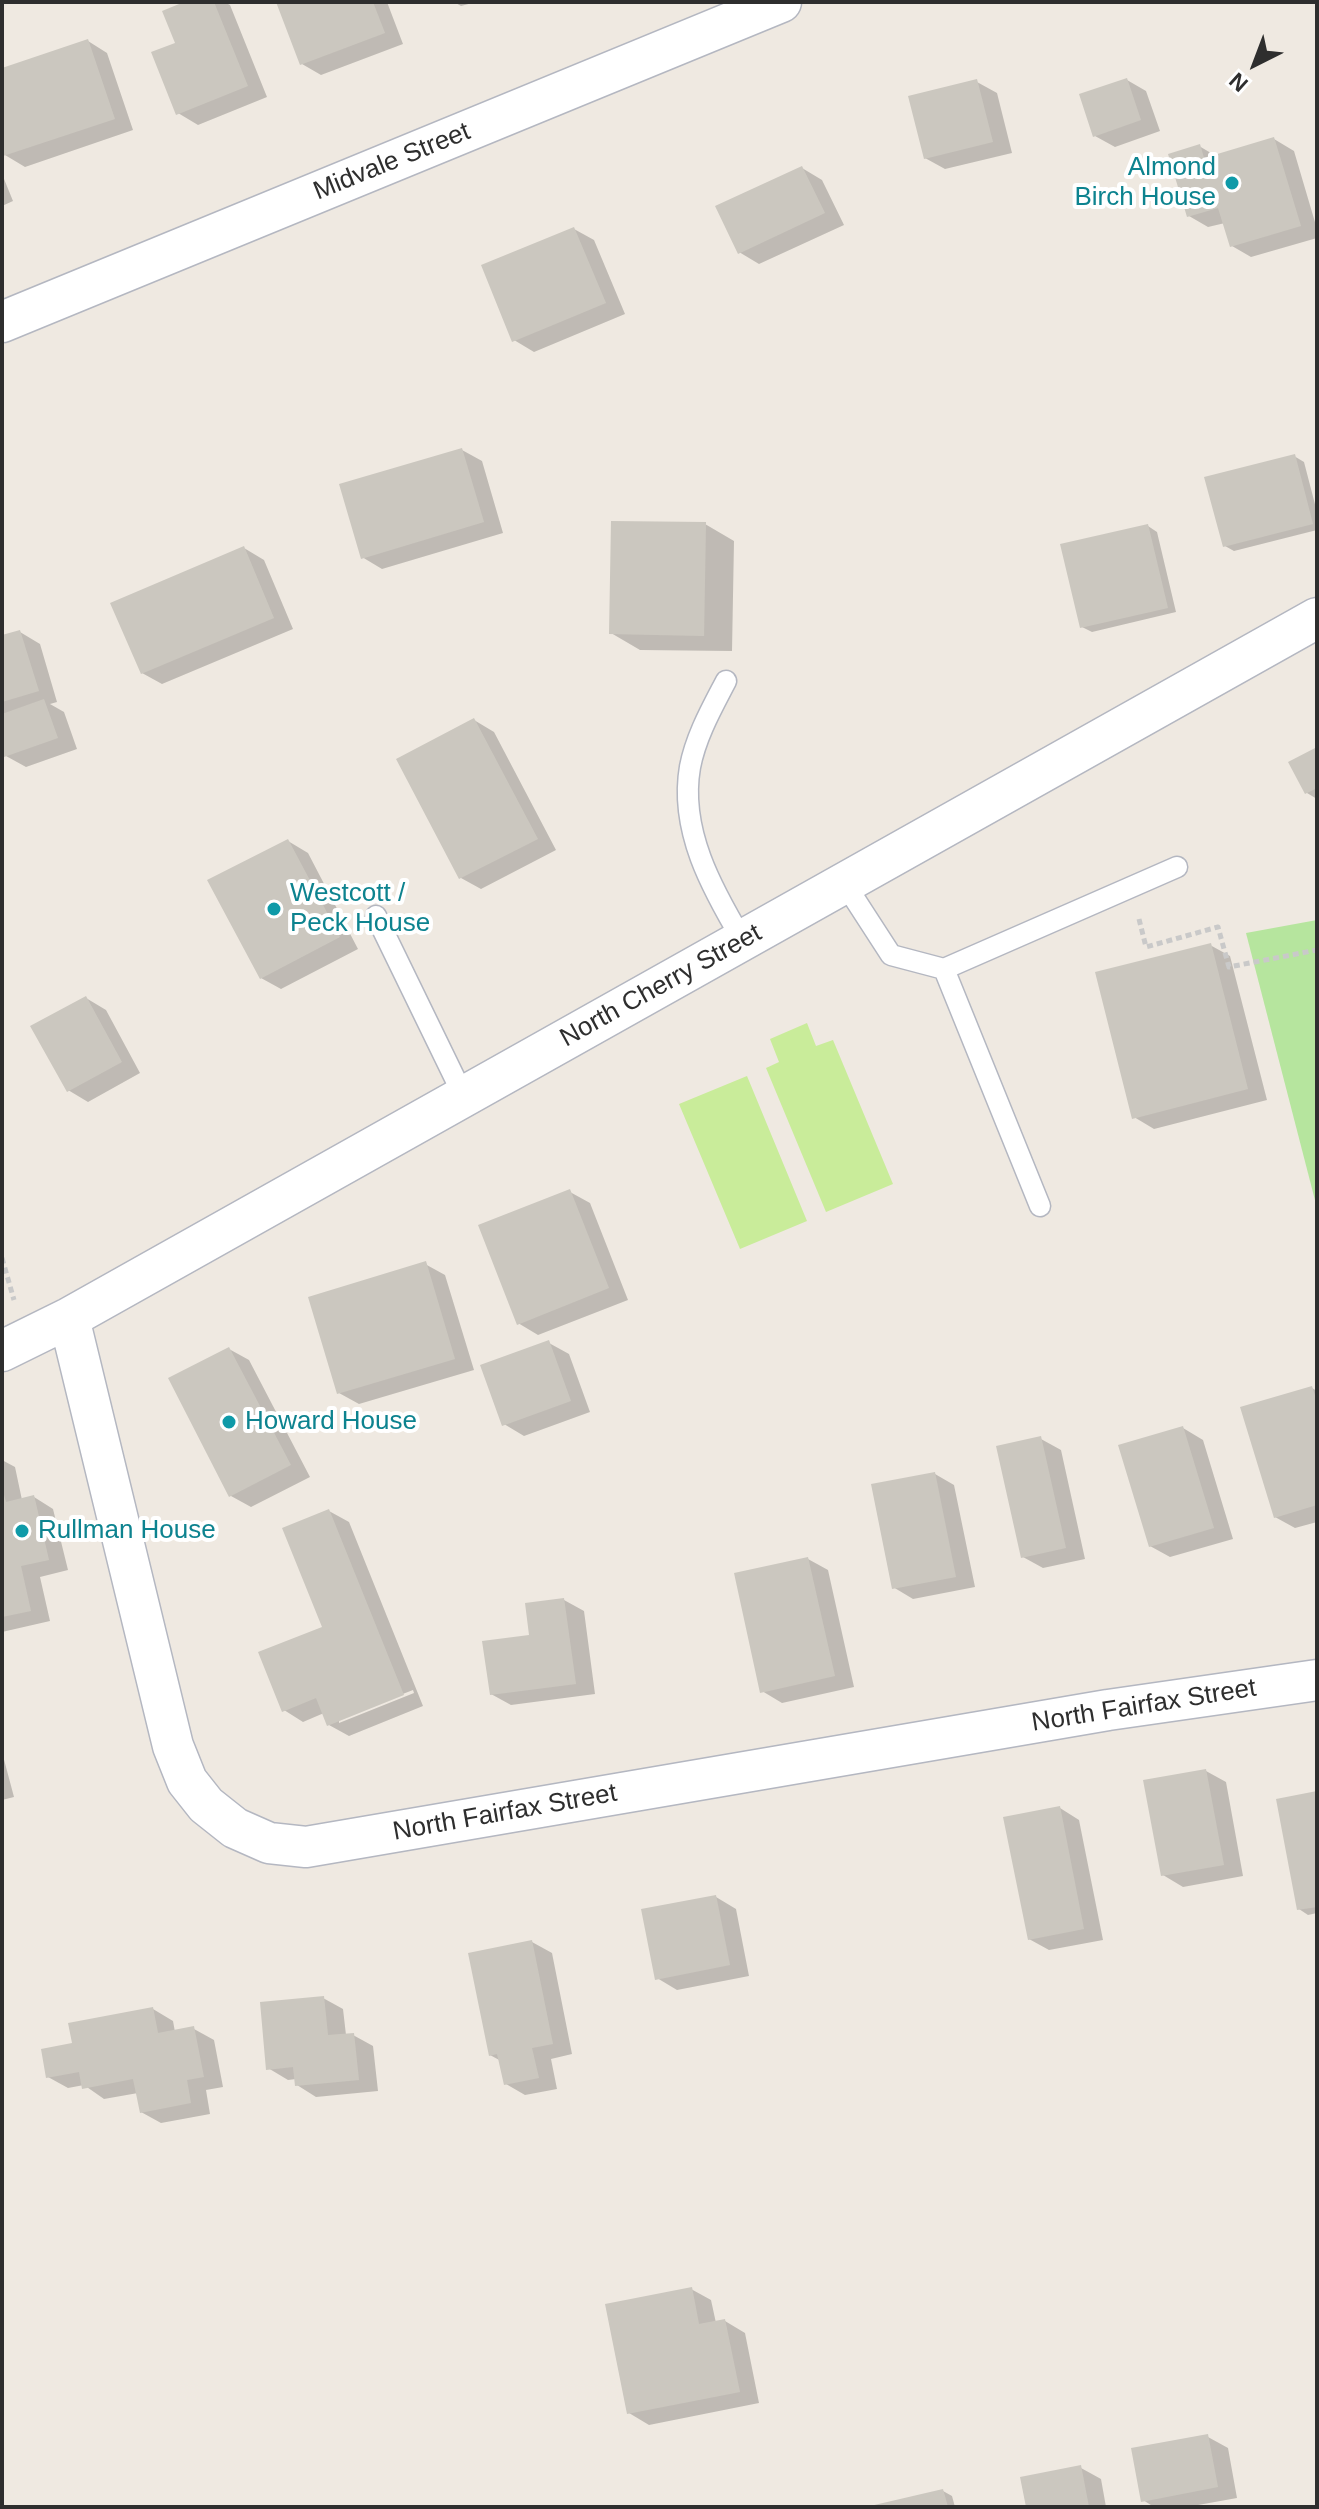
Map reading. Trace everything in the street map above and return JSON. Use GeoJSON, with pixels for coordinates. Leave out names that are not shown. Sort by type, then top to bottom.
{"type":"FeatureCollection","features":[{"type":"Feature","properties":{"kind":"street","name":"Midvale Street"},"geometry":{"type":"LineString","coordinates":[[2,322],[781,2]]}},
{"type":"Feature","properties":{"kind":"street","name":"North Cherry Street"},"geometry":{"type":"LineString","coordinates":[[2,1351],[69,1318],[1317,618]]}},
{"type":"Feature","properties":{"kind":"street","name":"North Fairfax Street"},"geometry":{"type":"LineString","coordinates":[[69,1318],[173,1746],[187,1781],[206,1805],[235,1828],[269,1843],[306,1847],[1108,1710],[1317,1680]]}},
{"type":"Feature","properties":{"kind":"lane"},"geometry":{"type":"LineString","coordinates":[[726,681],[701,731],[690,765],[687,795],[691,827],[715,895],[743,941]]}},
{"type":"Feature","properties":{"kind":"lane"},"geometry":{"type":"LineString","coordinates":[[845,884],[891,955],[944,969],[1177,867]]}},
{"type":"Feature","properties":{"kind":"lane"},"geometry":{"type":"LineString","coordinates":[[376,916],[464,1097]]}},
{"type":"Feature","properties":{"kind":"lane"},"geometry":{"type":"LineString","coordinates":[[944,969],[1040,1206]]}},
{"type":"Feature","properties":{"kind":"path"},"geometry":{"type":"LineString","coordinates":[[1132,887],[1146,947],[1218,927],[1229,967],[1317,950]]}},
{"type":"Feature","properties":{"kind":"path"},"geometry":{"type":"LineString","coordinates":[[2,1258],[15,1301]]}},
{"type":"Feature","properties":{"kind":"green space"},"geometry":{"type":"Polygon","coordinates":[[[1317,920],[1317,1208],[1246,933],[1317,920]]]}},
{"type":"Feature","properties":{"kind":"green space"},"geometry":{"type":"Polygon","coordinates":[[[807,1023],[816,1046],[833,1040],[893,1184],[826,1212],[766,1068],[779,1062],[770,1039],[807,1023]]]}},
{"type":"Feature","properties":{"kind":"green space"},"geometry":{"type":"Polygon","coordinates":[[[747,1076],[807,1221],[740,1249],[679,1104],[747,1076]]]}},
{"type":"Feature","properties":{"kind":"building"},"geometry":{"type":"Polygon","coordinates":[[[184,2],[214,2],[248,86],[176,115],[151,52],[175,43],[162,11],[184,2]]]}},
{"type":"Feature","properties":{"kind":"building"},"geometry":{"type":"Polygon","coordinates":[[[276,2],[373,2],[385,33],[300,65],[276,2]]]}},
{"type":"Feature","properties":{"kind":"building"},"geometry":{"type":"Polygon","coordinates":[[[88,39],[115,119],[3,156],[2,68],[88,39]]]}},
{"type":"Feature","properties":{"kind":"building"},"geometry":{"type":"Polygon","coordinates":[[[1127,78],[1141,120],[1093,137],[1079,94],[1127,78]]]}},
{"type":"Feature","properties":{"kind":"building"},"geometry":{"type":"Polygon","coordinates":[[[977,79],[993,142],[924,159],[908,96],[977,79]]]}},
{"type":"Feature","properties":{"kind":"building","name":"Almond Birch House"},"geometry":{"type":"Polygon","coordinates":[[[1274,137],[1301,226],[1230,247],[1218,208],[1187,217],[1168,154],[1200,144],[1204,158],[1274,137]]]}},
{"type":"Feature","properties":{"kind":"building"},"geometry":{"type":"Polygon","coordinates":[[[802,166],[825,213],[738,254],[715,206],[802,166]]]}},
{"type":"Feature","properties":{"kind":"building"},"geometry":{"type":"Polygon","coordinates":[[[574,227],[606,303],[512,342],[481,265],[574,227]]]}},
{"type":"Feature","properties":{"kind":"building"},"geometry":{"type":"Polygon","coordinates":[[[462,448],[484,522],[361,559],[339,484],[462,448]]]}},
{"type":"Feature","properties":{"kind":"building"},"geometry":{"type":"Polygon","coordinates":[[[1295,454],[1313,524],[1223,547],[1204,477],[1295,454]]]}},
{"type":"Feature","properties":{"kind":"building"},"geometry":{"type":"Polygon","coordinates":[[[611,521],[706,522],[704,636],[609,634],[611,521]]]}},
{"type":"Feature","properties":{"kind":"building"},"geometry":{"type":"Polygon","coordinates":[[[1148,524],[1168,608],[1080,628],[1060,544],[1148,524]]]}},
{"type":"Feature","properties":{"kind":"building"},"geometry":{"type":"Polygon","coordinates":[[[244,546],[274,618],[141,674],[110,603],[244,546]]]}},
{"type":"Feature","properties":{"kind":"building"},"geometry":{"type":"Polygon","coordinates":[[[20,630],[39,691],[2,702],[2,635],[20,630]]]}},
{"type":"Feature","properties":{"kind":"building"},"geometry":{"type":"Polygon","coordinates":[[[44,699],[58,738],[4,757],[2,714],[44,699]]]}},
{"type":"Feature","properties":{"kind":"building"},"geometry":{"type":"Polygon","coordinates":[[[474,718],[538,839],[459,879],[396,759],[474,718]]]}},
{"type":"Feature","properties":{"kind":"building"},"geometry":{"type":"Polygon","coordinates":[[[1317,747],[1317,788],[1305,794],[1288,762],[1317,747]]]}},
{"type":"Feature","properties":{"kind":"building","name":"Westcott / Peck House"},"geometry":{"type":"Polygon","coordinates":[[[288,839],[340,937],[260,979],[207,880],[288,839]]]}},
{"type":"Feature","properties":{"kind":"building"},"geometry":{"type":"Polygon","coordinates":[[[1211,943],[1248,1089],[1132,1119],[1095,972],[1211,943]]]}},
{"type":"Feature","properties":{"kind":"building"},"geometry":{"type":"Polygon","coordinates":[[[86,996],[122,1062],[67,1092],[30,1026],[86,996]]]}},
{"type":"Feature","properties":{"kind":"building"},"geometry":{"type":"Polygon","coordinates":[[[570,1189],[609,1288],[517,1325],[478,1225],[570,1189]]]}},
{"type":"Feature","properties":{"kind":"building"},"geometry":{"type":"Polygon","coordinates":[[[426,1261],[455,1359],[337,1394],[308,1297],[426,1261]]]}},
{"type":"Feature","properties":{"kind":"building"},"geometry":{"type":"Polygon","coordinates":[[[549,1340],[571,1401],[502,1426],[480,1365],[549,1340]]]}},
{"type":"Feature","properties":{"kind":"building","name":"Howard House"},"geometry":{"type":"Polygon","coordinates":[[[229,1347],[291,1465],[229,1497],[168,1378],[229,1347]]]}},
{"type":"Feature","properties":{"kind":"building"},"geometry":{"type":"Polygon","coordinates":[[[1312,1386],[1317,1402],[1317,1505],[1274,1518],[1240,1407],[1312,1386]]]}},
{"type":"Feature","properties":{"kind":"building"},"geometry":{"type":"Polygon","coordinates":[[[1183,1426],[1214,1528],[1149,1547],[1118,1445],[1183,1426]]]}},
{"type":"Feature","properties":{"kind":"building"},"geometry":{"type":"Polygon","coordinates":[[[1041,1436],[1066,1548],[1021,1558],[996,1446],[1041,1436]]]}},
{"type":"Feature","properties":{"kind":"building"},"geometry":{"type":"Polygon","coordinates":[[[935,1472],[956,1577],[892,1589],[871,1484],[935,1472]]]}},
{"type":"Feature","properties":{"kind":"building","name":"Rullman House"},"geometry":{"type":"Polygon","coordinates":[[[2,1488],[6,1502],[34,1495],[49,1560],[21,1566],[31,1611],[2,1617],[2,1488]]]}},
{"type":"Feature","properties":{"kind":"building"},"geometry":{"type":"Polygon","coordinates":[[[329,1509],[404,1695],[327,1726],[316,1698],[282,1712],[258,1652],[322,1627],[282,1528],[329,1509]]]}},
{"type":"Feature","properties":{"kind":"building"},"geometry":{"type":"Polygon","coordinates":[[[808,1557],[835,1676],[760,1693],[734,1573],[808,1557]]]}},
{"type":"Feature","properties":{"kind":"building"},"geometry":{"type":"Polygon","coordinates":[[[564,1598],[576,1684],[490,1695],[482,1641],[529,1635],[525,1603],[564,1598]]]}},
{"type":"Feature","properties":{"kind":"building"},"geometry":{"type":"Polygon","coordinates":[[[1206,1769],[1224,1865],[1161,1876],[1143,1780],[1206,1769]]]}},
{"type":"Feature","properties":{"kind":"building"},"geometry":{"type":"Polygon","coordinates":[[[1317,1791],[1317,1907],[1297,1910],[1276,1799],[1317,1791]]]}},
{"type":"Feature","properties":{"kind":"building"},"geometry":{"type":"Polygon","coordinates":[[[1060,1806],[1084,1929],[1028,1940],[1003,1817],[1060,1806]]]}},
{"type":"Feature","properties":{"kind":"building"},"geometry":{"type":"Polygon","coordinates":[[[716,1895],[730,1965],[655,1980],[641,1909],[716,1895]]]}},
{"type":"Feature","properties":{"kind":"building"},"geometry":{"type":"Polygon","coordinates":[[[532,1940],[553,2044],[532,2048],[539,2078],[504,2085],[497,2054],[489,2056],[468,1953],[532,1940]]]}},
{"type":"Feature","properties":{"kind":"building"},"geometry":{"type":"Polygon","coordinates":[[[324,1996],[328,2035],[354,2033],[359,2080],[295,2086],[293,2067],[266,2070],[260,2002],[324,1996]]]}},
{"type":"Feature","properties":{"kind":"building"},"geometry":{"type":"Polygon","coordinates":[[[153,2007],[158,2033],[194,2026],[204,2077],[187,2080],[191,2103],[140,2113],[133,2079],[82,2089],[79,2072],[46,2078],[41,2049],[72,2043],[68,2023],[153,2007]]]}},
{"type":"Feature","properties":{"kind":"building"},"geometry":{"type":"Polygon","coordinates":[[[692,2287],[699,2324],[725,2319],[740,2392],[627,2414],[605,2304],[692,2287]]]}},
{"type":"Feature","properties":{"kind":"building"},"geometry":{"type":"Polygon","coordinates":[[[1208,2434],[1218,2487],[1141,2502],[1131,2448],[1208,2434]]]}},
{"type":"Feature","properties":{"kind":"building"},"geometry":{"type":"Polygon","coordinates":[[[1081,2465],[1089,2507],[1026,2507],[1020,2477],[1081,2465]]]}},
{"type":"Feature","properties":{"kind":"building"},"geometry":{"type":"Polygon","coordinates":[[[943,2489],[948,2507],[870,2507],[870,2506],[943,2489]]]}},
{"type":"Feature","properties":{"kind":"place","name":"Almond Birch House"},"geometry":{"type":"Point","coordinates":[1232,183]}},
{"type":"Feature","properties":{"kind":"place","name":"Westcott / Peck House"},"geometry":{"type":"Point","coordinates":[274,909]}},
{"type":"Feature","properties":{"kind":"place","name":"Howard House"},"geometry":{"type":"Point","coordinates":[229,1422]}},
{"type":"Feature","properties":{"kind":"place","name":"Rullman House"},"geometry":{"type":"Point","coordinates":[22,1531]}}]}
